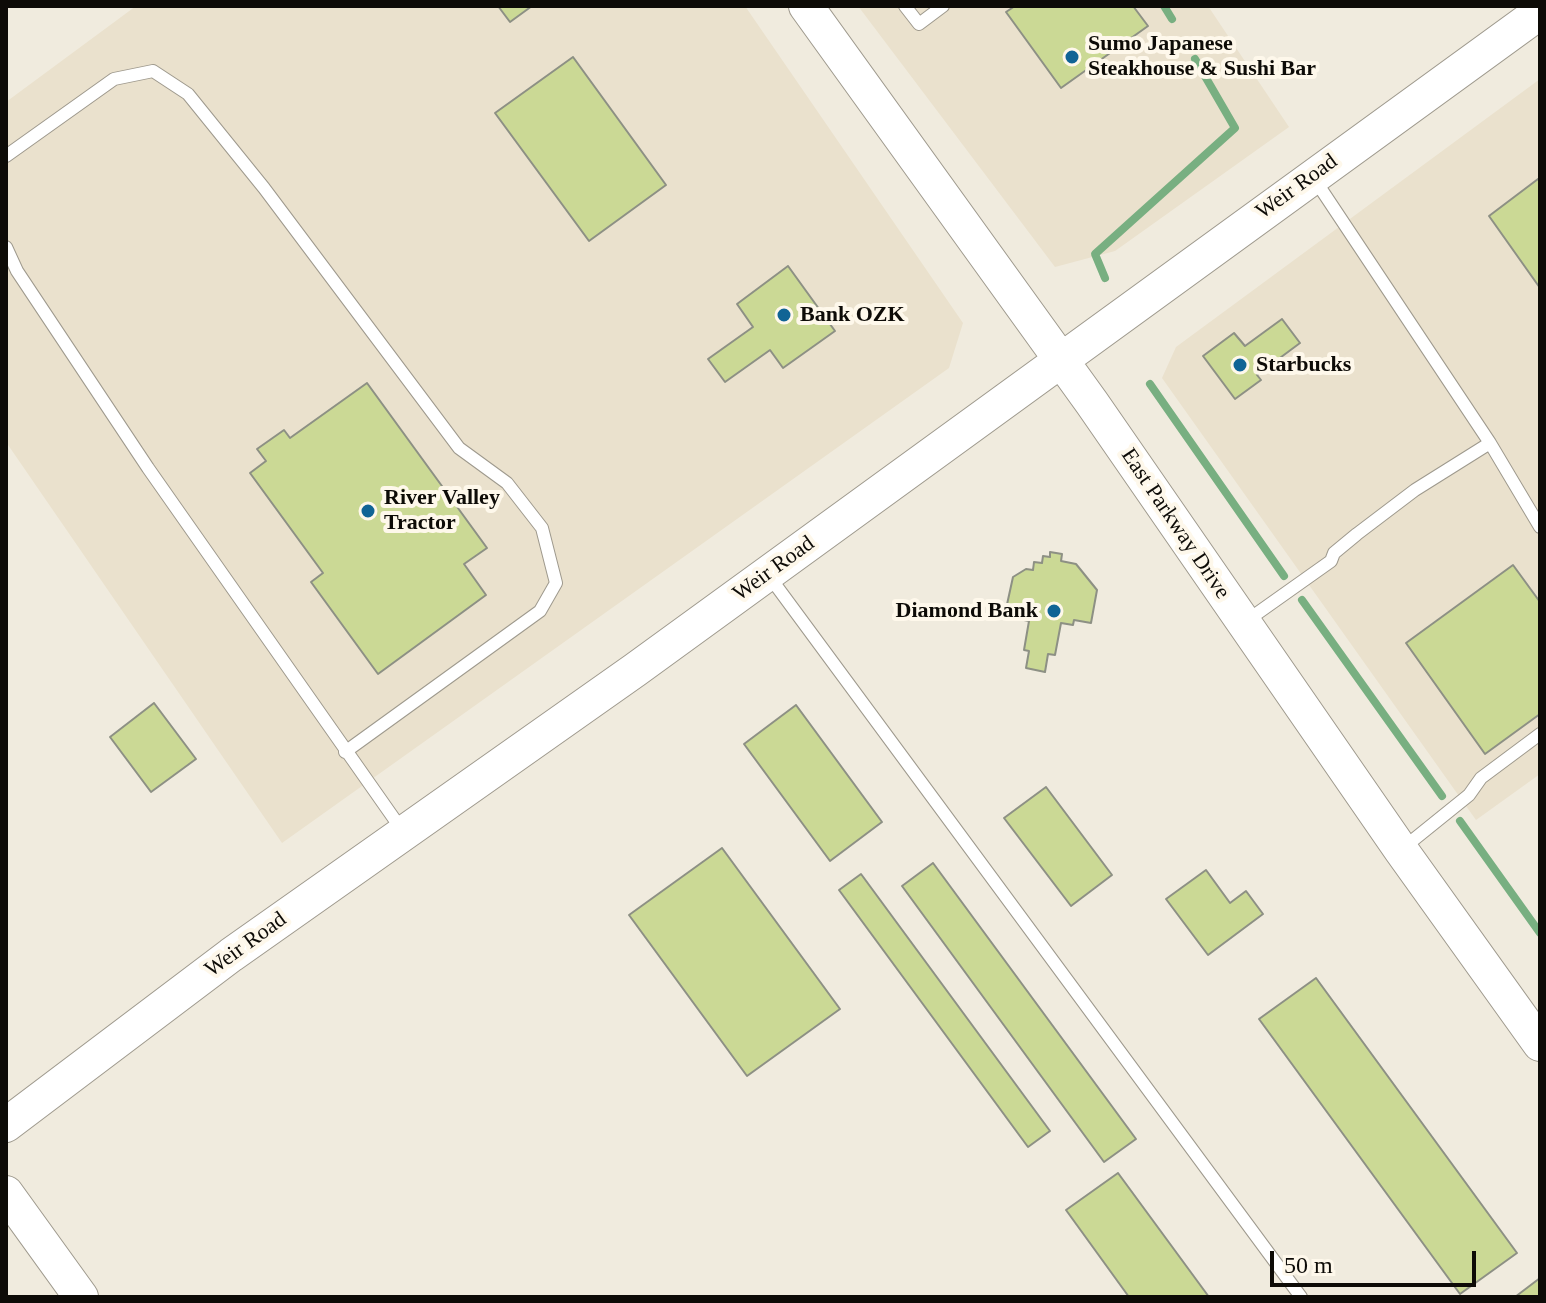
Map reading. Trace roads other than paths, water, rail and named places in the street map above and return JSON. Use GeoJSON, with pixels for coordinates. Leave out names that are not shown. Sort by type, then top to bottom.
{"type":"FeatureCollection","features":[{"type":"Feature","properties":{"kind":"main road","name":"East Parkway Drive"},"geometry":{"type":"LineString","coordinates":[[806,6],[1060,360],[1540,1044]]}},
{"type":"Feature","properties":{"kind":"main road","name":"Weir Road"},"geometry":{"type":"LineString","coordinates":[[6,1125],[231,955],[767,574],[1540,12]]}},
{"type":"Feature","properties":{"kind":"main road"},"geometry":{"type":"LineString","coordinates":[[6,1193],[81,1297]]}},
{"type":"Feature","properties":{"kind":"lane"},"geometry":{"type":"LineString","coordinates":[[905,6],[919,24],[943,6]]}},
{"type":"Feature","properties":{"kind":"lane"},"geometry":{"type":"LineString","coordinates":[[6,156],[114,79],[153,71],[188,94],[264,188],[459,448],[507,483],[542,528],[556,583],[540,611],[345,752]]}},
{"type":"Feature","properties":{"kind":"lane"},"geometry":{"type":"LineString","coordinates":[[1312,176],[1490,443],[1540,527]]}},
{"type":"Feature","properties":{"kind":"lane"},"geometry":{"type":"LineString","coordinates":[[6,247],[17,271],[148,468],[404,833]]}},
{"type":"Feature","properties":{"kind":"lane"},"geometry":{"type":"LineString","coordinates":[[1243,624],[1331,561],[1334,553],[1415,490],[1490,443]]}},
{"type":"Feature","properties":{"kind":"lane"},"geometry":{"type":"LineString","coordinates":[[767,574],[1301,1297]]}},
{"type":"Feature","properties":{"kind":"lane"},"geometry":{"type":"LineString","coordinates":[[1401,850],[1469,795],[1481,778],[1540,734]]}},
{"type":"Feature","properties":{"kind":"waterway"},"geometry":{"type":"LineString","coordinates":[[1164,6],[1172,19]]}},
{"type":"Feature","properties":{"kind":"waterway"},"geometry":{"type":"LineString","coordinates":[[1105,278],[1095,254],[1235,128],[1195,59]]}},
{"type":"Feature","properties":{"kind":"waterway"},"geometry":{"type":"LineString","coordinates":[[1150,384],[1284,576]]}},
{"type":"Feature","properties":{"kind":"waterway"},"geometry":{"type":"LineString","coordinates":[[1302,600],[1442,796]]}},
{"type":"Feature","properties":{"kind":"waterway"},"geometry":{"type":"LineString","coordinates":[[1460,821],[1540,933]]}},
{"type":"Feature","properties":{"kind":"place","name":"Sumo Japanese Steakhouse & Sushi Bar"},"geometry":{"type":"Point","coordinates":[1072,57]}},
{"type":"Feature","properties":{"kind":"place","name":"Bank OZK"},"geometry":{"type":"Point","coordinates":[784,315]}},
{"type":"Feature","properties":{"kind":"place","name":"Starbucks"},"geometry":{"type":"Point","coordinates":[1240,365]}},
{"type":"Feature","properties":{"kind":"place","name":"River Valley Tractor"},"geometry":{"type":"Point","coordinates":[368,511]}},
{"type":"Feature","properties":{"kind":"place","name":"Diamond Bank"},"geometry":{"type":"Point","coordinates":[1054,611]}}]}
